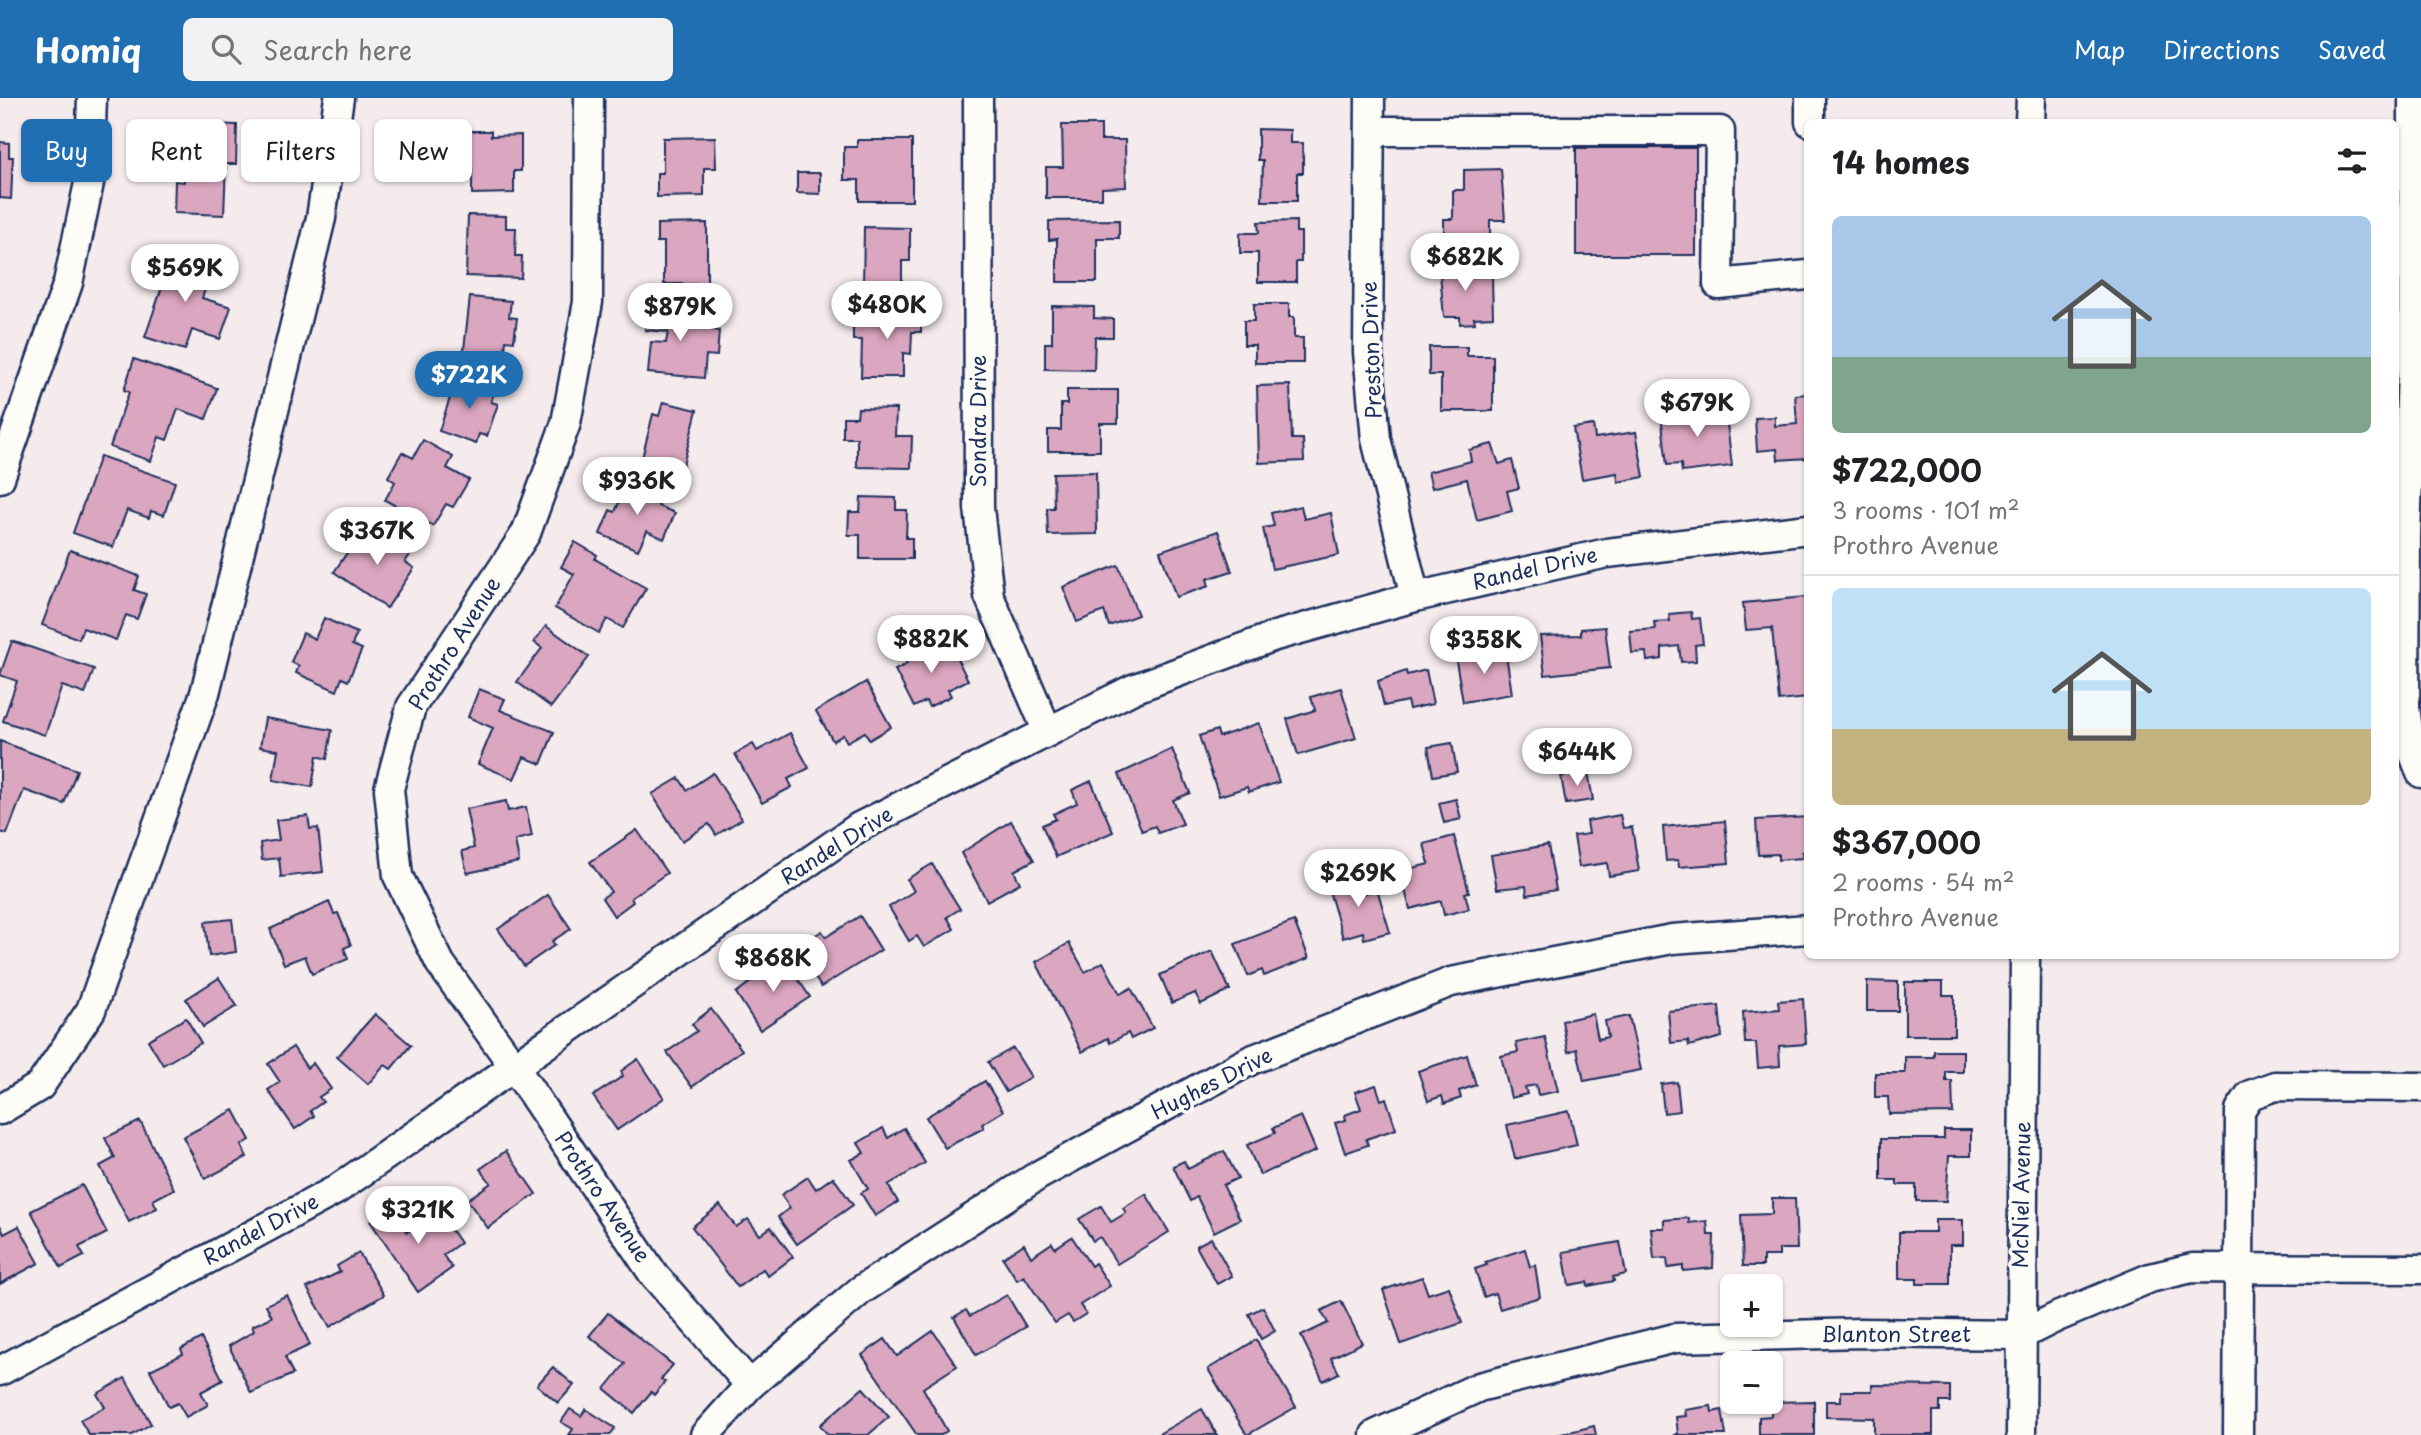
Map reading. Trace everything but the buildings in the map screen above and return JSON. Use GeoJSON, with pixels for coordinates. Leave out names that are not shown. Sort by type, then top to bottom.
{"type":"FeatureCollection","features":[{"type":"Feature","properties":{"kind":"street"},"geometry":{"type":"LineString","coordinates":[[0,478],[68,283],[89,183],[92,98]]}},
{"type":"Feature","properties":{"kind":"street"},"geometry":{"type":"LineString","coordinates":[[0,1110],[40,1086],[91,1010],[205,693],[321,218],[339,98]]}},
{"type":"Feature","properties":{"kind":"street","name":"Prothro Avenue"},"geometry":{"type":"LineString","coordinates":[[589,98],[587,302],[566,424],[526,533],[411,707],[389,789],[398,876],[440,963],[513,1065],[654,1275],[750,1385]]}},
{"type":"Feature","properties":{"kind":"street","name":"Sondra Drive"},"geometry":{"type":"LineString","coordinates":[[978,98],[979,508],[989,596],[1048,732]]}},
{"type":"Feature","properties":{"kind":"street","name":"Preston Drive"},"geometry":{"type":"LineString","coordinates":[[1370,98],[1368,352],[1375,426],[1415,597]]}},
{"type":"Feature","properties":{"kind":"street"},"geometry":{"type":"LineString","coordinates":[[1810,98],[1810,119]]}},
{"type":"Feature","properties":{"kind":"street"},"geometry":{"type":"LineString","coordinates":[[2031,98],[2031,119]]}},
{"type":"Feature","properties":{"kind":"street"},"geometry":{"type":"LineString","coordinates":[[2413,98],[2413,342],[2406,534],[2405,707],[2410,744],[2421,773]]}},
{"type":"Feature","properties":{"kind":"street"},"geometry":{"type":"LineString","coordinates":[[1370,131],[1720,131],[1718,284],[1804,275]]}},
{"type":"Feature","properties":{"kind":"street","name":"Randel Drive"},"geometry":{"type":"LineString","coordinates":[[0,1371],[336,1190],[859,827],[1133,689],[1262,641],[1415,597],[1607,552],[1804,529]]}},
{"type":"Feature","properties":{"kind":"street","name":"Hughes Drive"},"geometry":{"type":"LineString","coordinates":[[705,1435],[750,1385],[861,1290],[1039,1175],[1251,1060],[1451,982],[1672,939],[1804,929]]}},
{"type":"Feature","properties":{"kind":"street","name":"McNiel Avenue"},"geometry":{"type":"LineString","coordinates":[[2021,1435],[2025,959]]}},
{"type":"Feature","properties":{"kind":"street"},"geometry":{"type":"LineString","coordinates":[[2238,1435],[2240,1110],[2250,1096],[2274,1086],[2421,1087]]}},
{"type":"Feature","properties":{"kind":"street","name":"Blanton Street"},"geometry":{"type":"LineString","coordinates":[[1375,1435],[1479,1387],[1675,1338],[1861,1333],[2021,1335],[2150,1278],[2192,1268],[2421,1269]]}}]}
